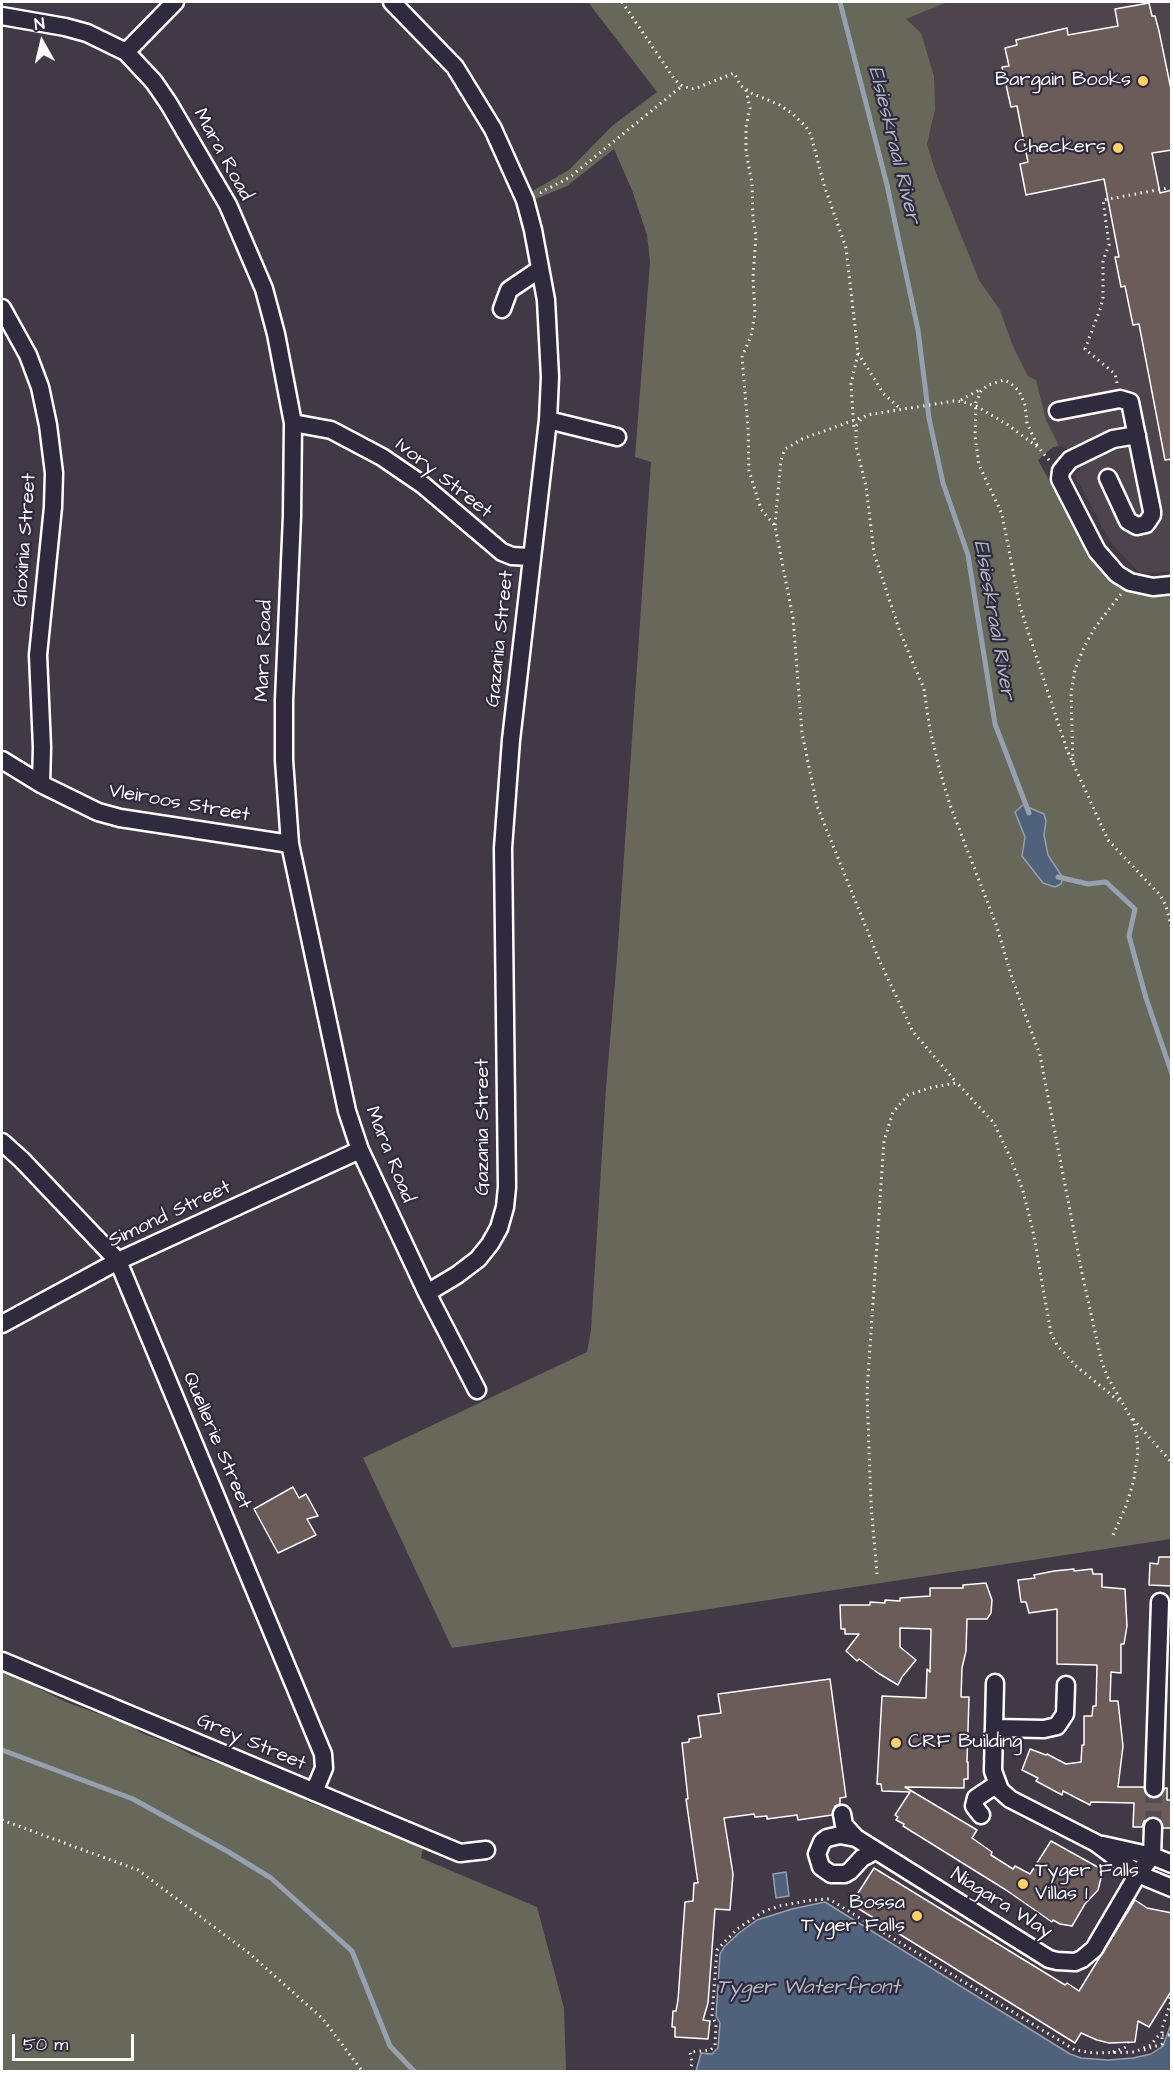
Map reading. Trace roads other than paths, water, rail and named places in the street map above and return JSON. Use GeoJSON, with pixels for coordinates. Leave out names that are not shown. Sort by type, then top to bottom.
{"type":"FeatureCollection","features":[{"type":"Feature","properties":{"kind":"street"},"geometry":{"type":"LineString","coordinates":[[126,52],[175,2]]}},
{"type":"Feature","properties":{"kind":"street","name":"Gazania Street"},"geometry":{"type":"LineString","coordinates":[[392,2],[455,67],[493,129],[525,200],[546,300],[549,377],[548,420],[511,740],[503,848],[507,1187],[505,1207],[499,1228],[478,1259],[427,1293]]}},
{"type":"Feature","properties":{"kind":"street","name":"Mara Road"},"geometry":{"type":"LineString","coordinates":[[2,16],[87,33],[126,52],[161,91],[228,205],[264,289],[276,334],[292,423],[292,516],[284,700],[284,760],[290,844],[348,1111],[360,1150],[427,1293],[477,1390]]}},
{"type":"Feature","properties":{"kind":"street"},"geometry":{"type":"LineString","coordinates":[[502,309],[509,290],[540,269]]}},
{"type":"Feature","properties":{"kind":"street","name":"Gloxinia Street"},"geometry":{"type":"LineString","coordinates":[[2,308],[28,355],[40,387],[54,473],[39,655],[41,784]]}},
{"type":"Feature","properties":{"kind":"street"},"geometry":{"type":"LineString","coordinates":[[1058,411],[1120,399],[1130,402],[1152,511],[1152,516],[1146,524],[1137,526],[1128,521],[1108,478]]}},
{"type":"Feature","properties":{"kind":"street"},"geometry":{"type":"LineString","coordinates":[[548,420],[617,437]]}},
{"type":"Feature","properties":{"kind":"street","name":"Ivory Street"},"geometry":{"type":"LineString","coordinates":[[292,423],[331,430],[382,457],[423,485],[502,552],[512,556],[531,557]]}},
{"type":"Feature","properties":{"kind":"street"},"geometry":{"type":"LineString","coordinates":[[1137,435],[1113,440],[1070,460],[1061,471],[1061,483],[1097,550],[1117,574],[1130,582],[1153,587],[1172,585]]}},
{"type":"Feature","properties":{"kind":"street","name":"Vleiroos Street"},"geometry":{"type":"LineString","coordinates":[[2,760],[41,784],[98,812],[120,818],[290,844]]}},
{"type":"Feature","properties":{"kind":"street","name":"Quellerie Street"},"geometry":{"type":"LineString","coordinates":[[2,1142],[118,1261],[323,1754],[324,1768],[314,1792]]}},
{"type":"Feature","properties":{"kind":"street","name":"Simond Street"},"geometry":{"type":"LineString","coordinates":[[2,1324],[118,1261],[360,1150]]}},
{"type":"Feature","properties":{"kind":"street"},"geometry":{"type":"LineString","coordinates":[[1155,1788],[1160,1602]]}},
{"type":"Feature","properties":{"kind":"street","name":"Grey Street"},"geometry":{"type":"LineString","coordinates":[[2,1661],[460,1852],[486,1850]]}},
{"type":"Feature","properties":{"kind":"street"},"geometry":{"type":"LineString","coordinates":[[995,1683],[993,1771],[997,1784],[1010,1799],[1096,1843],[1138,1874],[1172,1888]]}},
{"type":"Feature","properties":{"kind":"street"},"geometry":{"type":"LineString","coordinates":[[994,1728],[1044,1729],[1057,1726],[1065,1714],[1066,1685]]}},
{"type":"Feature","properties":{"kind":"street"},"geometry":{"type":"LineString","coordinates":[[981,1815],[974,1806],[976,1798],[997,1784]]}},
{"type":"Feature","properties":{"kind":"street","name":"Niagara Way"},"geometry":{"type":"LineString","coordinates":[[842,1814],[844,1825],[856,1839],[1049,1959],[1066,1963],[1082,1959],[1094,1949],[1138,1874],[1152,1856]]}},
{"type":"Feature","properties":{"kind":"street"},"geometry":{"type":"LineString","coordinates":[[1152,1856],[1153,1827]]}},
{"type":"Feature","properties":{"kind":"street"},"geometry":{"type":"LineString","coordinates":[[856,1839],[840,1835],[827,1838],[819,1848],[818,1861],[821,1867],[831,1875],[844,1874],[862,1858],[875,1851]]}},
{"type":"Feature","properties":{"kind":"street"},"geometry":{"type":"LineString","coordinates":[[1096,1843],[1152,1856],[1172,1864]]}},
{"type":"Feature","properties":{"kind":"water"},"geometry":{"type":"Polygon","coordinates":[[[1023,805],[1044,814],[1046,821],[1044,835],[1048,855],[1063,878],[1061,884],[1055,887],[1043,883],[1022,856],[1025,837],[1015,812],[1023,805]]]}},
{"type":"Feature","properties":{"kind":"water"},"geometry":{"type":"Polygon","coordinates":[[[786,1872],[789,1896],[776,1898],[773,1874],[786,1872]]]}},
{"type":"Feature","properties":{"kind":"water","name":"Tyger Waterfront"},"geometry":{"type":"Polygon","coordinates":[[[825,1902],[1070,2054],[1081,2058],[1108,2060],[1151,2054],[1163,2046],[1171,2024],[1171,2071],[696,2071],[701,2053],[712,2054],[718,2048],[720,2023],[716,2016],[720,1954],[724,1947],[757,1920],[825,1902]]]}},
{"type":"Feature","properties":{"kind":"waterway","name":"Elsieskraal River"},"geometry":{"type":"LineString","coordinates":[[840,2],[887,185],[918,330],[929,418],[943,483],[968,555],[995,724],[1029,813]]}},
{"type":"Feature","properties":{"kind":"waterway","name":"Elsieskraal River"},"geometry":{"type":"LineString","coordinates":[[1058,877],[1088,884],[1106,882],[1135,909],[1129,936],[1146,998],[1172,1074]]}},
{"type":"Feature","properties":{"kind":"waterway"},"geometry":{"type":"LineString","coordinates":[[2,1750],[133,1799],[271,1878],[352,1951],[390,2046],[415,2072]]}},
{"type":"Feature","properties":{"kind":"tunnel"},"geometry":{"type":"LineString","coordinates":[[1153,1827],[1154,1788]]}},
{"type":"Feature","properties":{"kind":"place","name":"Bargain Books"},"geometry":{"type":"Point","coordinates":[1143,81]}},
{"type":"Feature","properties":{"kind":"place","name":"Checkers"},"geometry":{"type":"Point","coordinates":[1118,148]}},
{"type":"Feature","properties":{"kind":"place","name":"CRF Building"},"geometry":{"type":"Point","coordinates":[896,1743]}},
{"type":"Feature","properties":{"kind":"place","name":"Tyger Falls Villas 1"},"geometry":{"type":"Point","coordinates":[1023,1884]}},
{"type":"Feature","properties":{"kind":"place","name":"Bossa Tyger Falls"},"geometry":{"type":"Point","coordinates":[917,1916]}}]}
